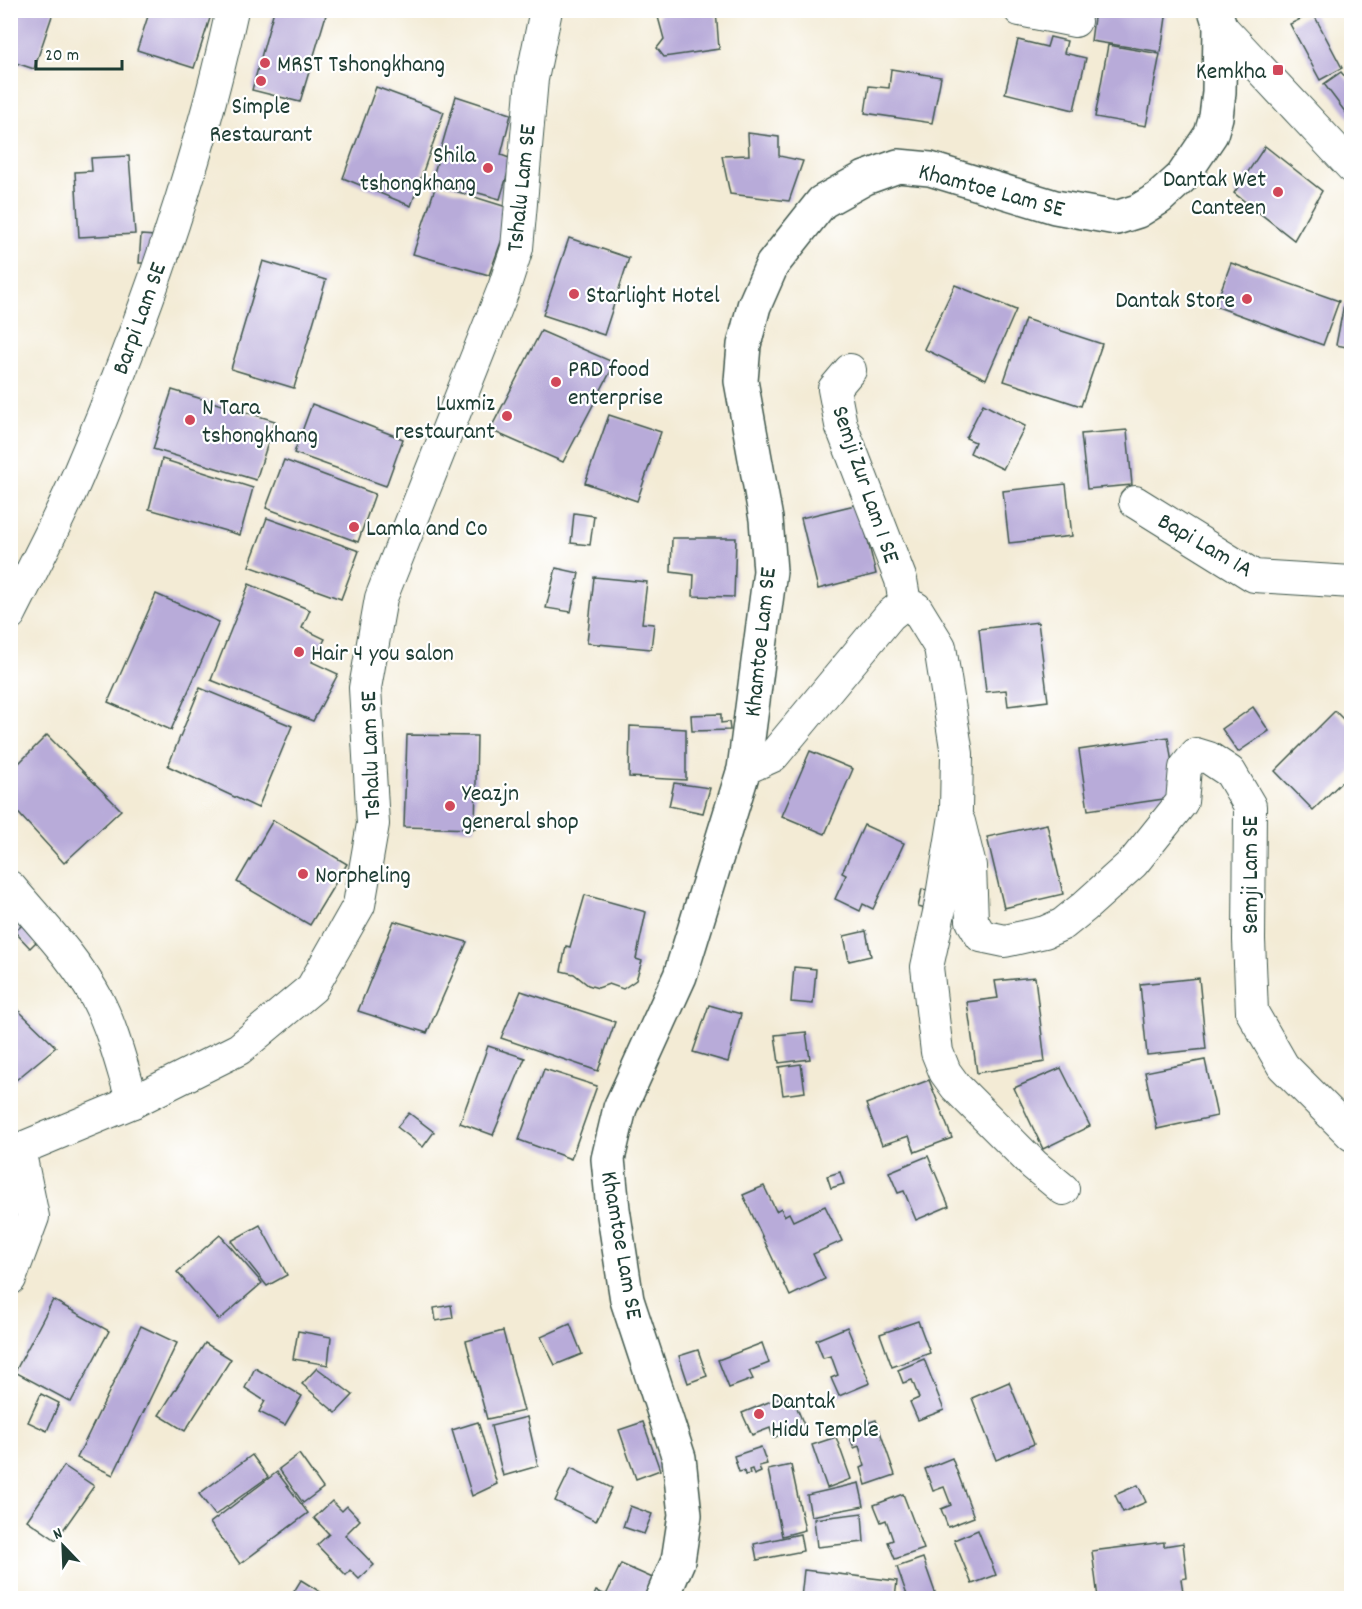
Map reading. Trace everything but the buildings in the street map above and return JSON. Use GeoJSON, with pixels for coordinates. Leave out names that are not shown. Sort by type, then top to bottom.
{"type":"FeatureCollection","features":[{"type":"Feature","properties":{"kind":"main road","name":"Khamtoe Lam SE"},"geometry":{"type":"LineString","coordinates":[[662,1599],[678,1561],[685,1515],[680,1458],[627,1300],[608,1159],[620,1108],[681,976],[744,769],[770,571],[766,519],[741,381],[744,345],[754,306],[772,265],[822,202],[865,178],[898,166],[930,169],[1065,209],[1116,218],[1138,211],[1159,198],[1182,177],[1211,134],[1219,92],[1218,18]]}},
{"type":"Feature","properties":{"kind":"street","name":"Barpi Lam SE"},"geometry":{"type":"LineString","coordinates":[[10,614],[77,477],[114,386],[189,178],[232,10]]}},
{"type":"Feature","properties":{"kind":"street","name":"Tshalu Lam SE"},"geometry":{"type":"LineString","coordinates":[[15,1151],[133,1102],[239,1049],[312,988],[358,905],[373,824],[365,688],[381,598],[504,288],[517,248],[532,79],[546,10]]}},
{"type":"Feature","properties":{"kind":"street"},"geometry":{"type":"LineString","coordinates":[[1020,10],[1075,21]]}},
{"type":"Feature","properties":{"kind":"street"},"geometry":{"type":"LineString","coordinates":[[1218,18],[1352,167]]}},
{"type":"Feature","properties":{"kind":"street","name":"Semji Zur Lam 1 SE"},"geometry":{"type":"LineString","coordinates":[[850,370],[834,389],[842,425],[901,580],[905,603]]}},
{"type":"Feature","properties":{"kind":"street","name":"Bapi Lam 1A"},"geometry":{"type":"LineString","coordinates":[[1135,502],[1254,576],[1352,582]]}},
{"type":"Feature","properties":{"kind":"street"},"geometry":{"type":"LineString","coordinates":[[744,769],[773,756],[890,615],[905,603]]}},
{"type":"Feature","properties":{"kind":"street","name":"Semji Lam SE"},"geometry":{"type":"LineString","coordinates":[[905,603],[916,608],[940,646],[957,754],[956,810],[940,908],[927,967],[937,1052],[945,1072],[956,1087],[1034,1165],[1063,1189]]}},
{"type":"Feature","properties":{"kind":"street","name":"Semji Lam SE"},"geometry":{"type":"LineString","coordinates":[[956,810],[970,866],[972,921],[981,936],[1005,941],[1045,932],[1063,924],[1133,863],[1182,802],[1185,768],[1196,754],[1209,758],[1230,772],[1250,807],[1249,940],[1252,1012],[1283,1066],[1352,1135]]}},
{"type":"Feature","properties":{"kind":"street"},"geometry":{"type":"LineString","coordinates":[[10,886],[82,974],[98,1002],[114,1040],[133,1102]]}},
{"type":"Feature","properties":{"kind":"street"},"geometry":{"type":"LineString","coordinates":[[10,1279],[33,1216],[15,1151]]}},
{"type":"Feature","properties":{"kind":"place","name":"MRST Tshongkhang"},"geometry":{"type":"Point","coordinates":[265,63]}},
{"type":"Feature","properties":{"kind":"place","name":"Kemkha"},"geometry":{"type":"Point","coordinates":[1278,70]}},
{"type":"Feature","properties":{"kind":"place","name":"Simple Restaurant"},"geometry":{"type":"Point","coordinates":[261,81]}},
{"type":"Feature","properties":{"kind":"place","name":"Shila tshongkhang"},"geometry":{"type":"Point","coordinates":[488,168]}},
{"type":"Feature","properties":{"kind":"place","name":"Dantak Wet Canteen"},"geometry":{"type":"Point","coordinates":[1278,192]}},
{"type":"Feature","properties":{"kind":"place","name":"Starlight Hotel"},"geometry":{"type":"Point","coordinates":[574,294]}},
{"type":"Feature","properties":{"kind":"place","name":"Dantak Store"},"geometry":{"type":"Point","coordinates":[1247,299]}},
{"type":"Feature","properties":{"kind":"place","name":"PRD food enterprise"},"geometry":{"type":"Point","coordinates":[556,382]}},
{"type":"Feature","properties":{"kind":"place","name":"Luxmiz restaurant"},"geometry":{"type":"Point","coordinates":[507,416]}},
{"type":"Feature","properties":{"kind":"place","name":"N Tara tshongkhang"},"geometry":{"type":"Point","coordinates":[190,420]}},
{"type":"Feature","properties":{"kind":"place","name":"Lamla and Co"},"geometry":{"type":"Point","coordinates":[354,527]}},
{"type":"Feature","properties":{"kind":"place","name":"Hair 4 you salon"},"geometry":{"type":"Point","coordinates":[299,652]}},
{"type":"Feature","properties":{"kind":"place","name":"Yeazjn general shop"},"geometry":{"type":"Point","coordinates":[450,806]}},
{"type":"Feature","properties":{"kind":"place","name":"Norpheling"},"geometry":{"type":"Point","coordinates":[303,874]}},
{"type":"Feature","properties":{"kind":"place","name":"Dantak Hidu Temple"},"geometry":{"type":"Point","coordinates":[759,1414]}}]}
